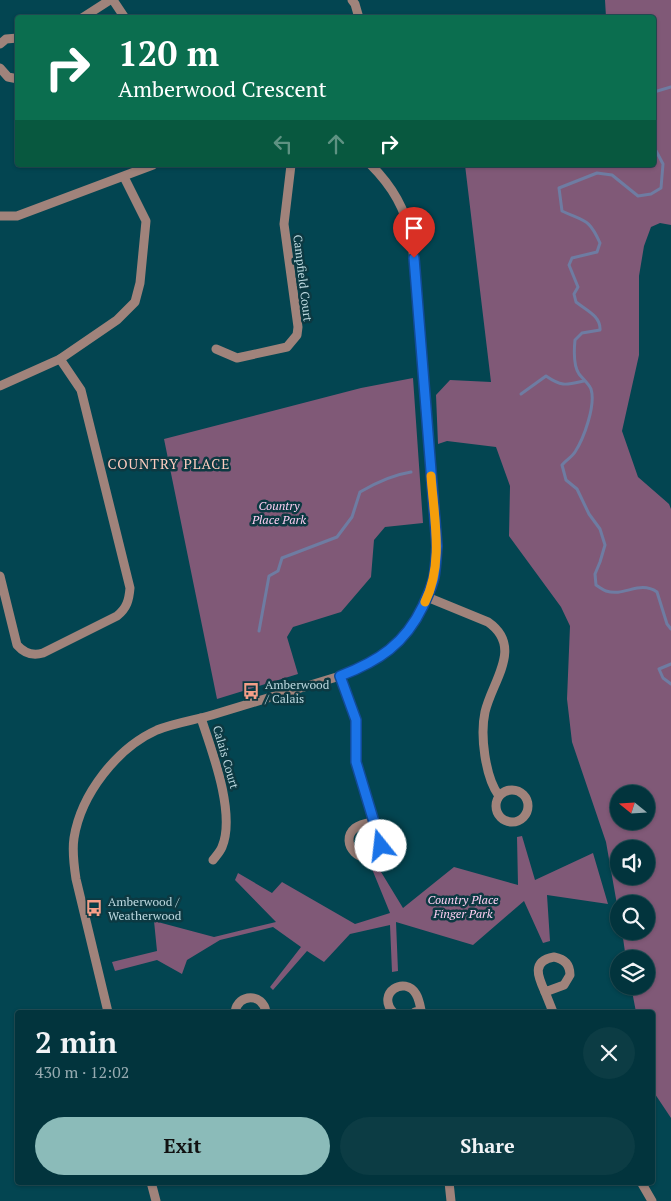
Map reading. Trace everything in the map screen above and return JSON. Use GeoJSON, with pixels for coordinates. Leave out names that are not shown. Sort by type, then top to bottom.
{"type":"FeatureCollection","features":[{"type":"Feature","properties":{"kind":"street"},"geometry":{"type":"LineString","coordinates":[[352,0],[358,15]]}},
{"type":"Feature","properties":{"kind":"street"},"geometry":{"type":"LineString","coordinates":[[88,15],[114,1],[123,15]]}},
{"type":"Feature","properties":{"kind":"street"},"geometry":{"type":"LineString","coordinates":[[0,44],[6,39],[15,38]]}},
{"type":"Feature","properties":{"kind":"street"},"geometry":{"type":"LineString","coordinates":[[0,68],[8,77],[15,78]]}},
{"type":"Feature","properties":{"kind":"street"},"geometry":{"type":"LineString","coordinates":[[0,216],[17,216],[148,167]]}},
{"type":"Feature","properties":{"kind":"street","name":"Campfield Court"},"geometry":{"type":"LineString","coordinates":[[216,349],[237,358],[288,347],[297,335],[298,327],[284,224],[291,167]]}},
{"type":"Feature","properties":{"kind":"street"},"geometry":{"type":"LineString","coordinates":[[108,1010],[73,862],[74,838],[80,816],[102,774],[120,756],[157,730],[340,676],[364,667],[384,655],[402,640],[416,622],[434,577],[437,546],[412,239],[407,216],[395,194],[373,167]]}},
{"type":"Feature","properties":{"kind":"street"},"geometry":{"type":"LineString","coordinates":[[0,386],[60,359],[118,320],[135,302],[140,283],[146,221],[124,177]]}},
{"type":"Feature","properties":{"kind":"street"},"geometry":{"type":"LineString","coordinates":[[0,576],[18,645],[21,649],[33,655],[43,653],[117,616],[124,610],[129,597],[130,588],[81,390],[60,359]]}},
{"type":"Feature","properties":{"kind":"street"},"geometry":{"type":"LineString","coordinates":[[427,597],[488,622],[496,628],[506,647],[504,660],[485,711],[482,735],[483,750],[494,788],[499,796]]}},
{"type":"Feature","properties":{"kind":"street"},"geometry":{"type":"LineString","coordinates":[[340,676],[356,720],[356,762],[374,822]]}},
{"type":"Feature","properties":{"kind":"street","name":"Calais Court"},"geometry":{"type":"LineString","coordinates":[[201,718],[224,793],[224,837],[222,847],[213,860]]}},
{"type":"Feature","properties":{"kind":"street"},"geometry":{"type":"LineString","coordinates":[[391,1010],[388,997],[394,989],[403,986],[416,993],[420,1010]]}},
{"type":"Feature","properties":{"kind":"street"},"geometry":{"type":"LineString","coordinates":[[545,992],[552,1010]]}},
{"type":"Feature","properties":{"kind":"street"},"geometry":{"type":"LineString","coordinates":[[236,1010],[242,1000],[252,998],[261,1002],[265,1010]]}},
{"type":"Feature","properties":{"kind":"street"},"geometry":{"type":"LineString","coordinates":[[152,1185],[156,1201]]}},
{"type":"Feature","properties":{"kind":"street"},"geometry":{"type":"LineString","coordinates":[[450,1185],[451,1201]]}},
{"type":"Feature","properties":{"kind":"street"},"geometry":{"type":"LineString","coordinates":[[643,1185],[652,1201]]}},
{"type":"Feature","properties":{"kind":"green space"},"geometry":{"type":"Polygon","coordinates":[[[605,0],[671,0],[671,225],[660,223],[651,227],[644,246],[639,276],[639,355],[622,431],[638,477],[669,504],[671,509],[671,1118],[655,1094],[655,1010],[636,1010],[633,995],[655,995],[655,950],[625,950],[623,940],[655,940],[655,895],[615,895],[614,885],[655,885],[655,840],[610,840],[610,865],[606,842],[572,742],[567,699],[570,626],[561,607],[509,536],[510,486],[496,447],[447,441],[438,444],[436,395],[450,380],[491,382],[465,167],[656,167],[656,15],[606,15],[605,0]]]}},
{"type":"Feature","properties":{"kind":"green space","name":"Country Place Park"},"geometry":{"type":"Polygon","coordinates":[[[413,378],[423,523],[385,527],[374,540],[371,577],[341,612],[293,627],[287,637],[298,674],[217,699],[164,439],[361,388],[413,378]]]}},
{"type":"Feature","properties":{"kind":"green space","name":"Country Place Finger Park"},"geometry":{"type":"Polygon","coordinates":[[[522,836],[535,880],[593,853],[608,904],[547,895],[550,941],[543,943],[524,901],[473,945],[396,922],[398,971],[392,972],[390,925],[350,934],[324,962],[307,951],[273,990],[270,987],[301,947],[273,927],[220,940],[187,960],[182,974],[157,960],[115,971],[112,962],[157,951],[154,921],[214,937],[276,922],[235,880],[238,873],[272,893],[282,882],[355,924],[390,913],[372,869],[378,867],[403,908],[454,867],[518,885],[517,837],[522,836]]]}},
{"type":"Feature","properties":{"kind":"waterway"},"geometry":{"type":"LineString","coordinates":[[656,91],[671,87]]}},
{"type":"Feature","properties":{"kind":"waterway"},"geometry":{"type":"LineString","coordinates":[[656,151],[663,164],[661,188],[651,194],[638,196],[612,175],[597,173],[559,188],[562,211],[586,222],[593,229],[600,243],[597,252],[572,258],[569,265],[578,287],[574,294],[576,302],[595,317],[600,325],[600,330],[582,333],[575,340],[576,366],[579,374],[591,389],[592,404],[591,412],[578,446],[574,454],[562,465],[566,480],[577,489],[589,514],[600,529],[605,545],[595,574],[596,585],[605,591],[613,592],[638,588],[657,592],[667,624],[671,629]]}},
{"type":"Feature","properties":{"kind":"waterway"},"geometry":{"type":"LineString","coordinates":[[521,394],[546,376],[564,384],[584,381]]}},
{"type":"Feature","properties":{"kind":"waterway"},"geometry":{"type":"LineString","coordinates":[[259,631],[269,576],[278,571],[282,558],[337,537],[352,517],[360,492],[385,479],[411,472]]}},
{"type":"Feature","properties":{"kind":"waterway"},"geometry":{"type":"LineString","coordinates":[[671,664],[659,669],[663,678],[671,684]]}},
{"type":"Feature","properties":{"kind":"slow traffic"},"geometry":{"type":"LineString","coordinates":[[425,602],[434,577],[437,546],[431,476]]}},
{"type":"Feature","properties":{"kind":"place","name":"Amberwood / Calais"},"geometry":{"type":"Point","coordinates":[251,691]}},
{"type":"Feature","properties":{"kind":"place","name":"Amberwood / Weatherwood"},"geometry":{"type":"Point","coordinates":[94,908]}},
{"type":"Feature","properties":{"kind":"district","name":"COUNTRY PLACE"},"geometry":{"type":"Point","coordinates":[169,463]}},
{"type":"Feature","properties":{"kind":"route"},"geometry":{"type":"LineString","coordinates":[[381,846],[381,836],[374,822],[356,762],[356,720],[340,676],[364,667],[384,655],[402,640],[416,622],[434,577],[437,546],[414,258]]}}]}
